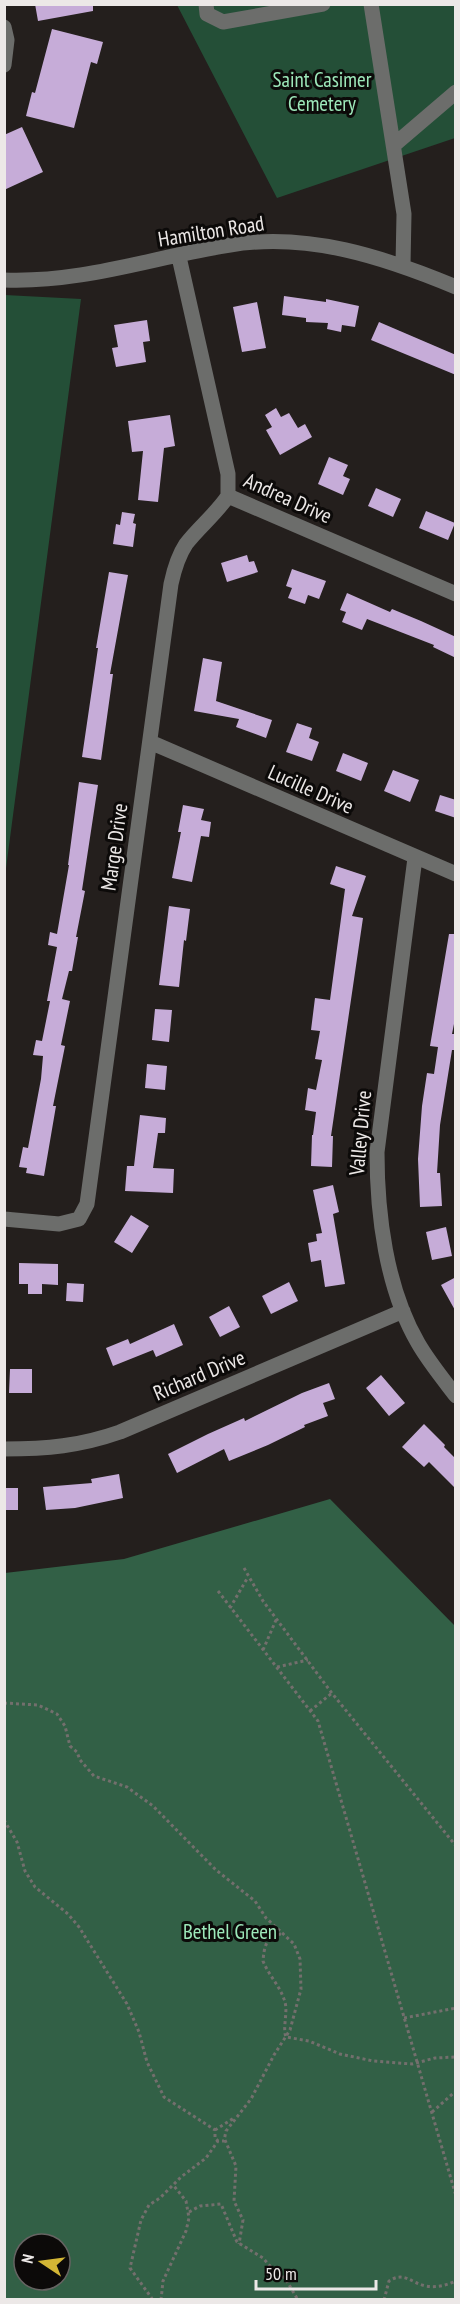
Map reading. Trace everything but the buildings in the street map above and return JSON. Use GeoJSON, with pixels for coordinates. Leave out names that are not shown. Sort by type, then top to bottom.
{"type":"FeatureCollection","features":[{"type":"Feature","properties":{"kind":"street"},"geometry":{"type":"LineString","coordinates":[[206,4],[207,14],[223,21],[323,4]]}},
{"type":"Feature","properties":{"kind":"street"},"geometry":{"type":"LineString","coordinates":[[371,4],[404,214],[403,265]]}},
{"type":"Feature","properties":{"kind":"street"},"geometry":{"type":"LineString","coordinates":[[4,27],[8,39],[4,65]]}},
{"type":"Feature","properties":{"kind":"street"},"geometry":{"type":"LineString","coordinates":[[394,145],[456,92]]}},
{"type":"Feature","properties":{"kind":"street","name":"Hamilton Road"},"geometry":{"type":"LineString","coordinates":[[4,280],[72,278],[231,245],[290,241],[346,249],[403,265],[456,287]]}},
{"type":"Feature","properties":{"kind":"street","name":"Andrea Drive"},"geometry":{"type":"LineString","coordinates":[[179,256],[228,474],[228,496],[456,594]]}},
{"type":"Feature","properties":{"kind":"street","name":"Marge Drive"},"geometry":{"type":"LineString","coordinates":[[4,1219],[24,1219],[59,1224],[79,1219],[87,1204],[171,584],[176,564],[186,544],[217,512],[228,496]]}},
{"type":"Feature","properties":{"kind":"street","name":"Lucille Drive"},"geometry":{"type":"LineString","coordinates":[[150,742],[456,874]]}},
{"type":"Feature","properties":{"kind":"street","name":"Valley Drive"},"geometry":{"type":"LineString","coordinates":[[415,858],[377,1152],[377,1191],[382,1232],[391,1273],[403,1311],[417,1342],[456,1396]]}},
{"type":"Feature","properties":{"kind":"street","name":"Richard Drive"},"geometry":{"type":"LineString","coordinates":[[4,1449],[48,1449],[91,1443],[403,1311]]}},
{"type":"Feature","properties":{"kind":"path"},"geometry":{"type":"LineString","coordinates":[[244,1568],[276,1620],[456,1846]]}},
{"type":"Feature","properties":{"kind":"path"},"geometry":{"type":"LineString","coordinates":[[230,1608],[248,1577]]}},
{"type":"Feature","properties":{"kind":"path"},"geometry":{"type":"LineString","coordinates":[[218,1592],[318,1720],[456,2196]]}},
{"type":"Feature","properties":{"kind":"path"},"geometry":{"type":"LineString","coordinates":[[263,1650],[276,1620]]}},
{"type":"Feature","properties":{"kind":"path"},"geometry":{"type":"LineString","coordinates":[[276,1667],[308,1660]]}},
{"type":"Feature","properties":{"kind":"path"},"geometry":{"type":"LineString","coordinates":[[310,1711],[332,1693]]}},
{"type":"Feature","properties":{"kind":"path"},"geometry":{"type":"LineString","coordinates":[[4,1703],[39,1705],[57,1714],[65,1726],[69,1746],[77,1752],[80,1760],[94,1776],[127,1787],[153,1806],[216,1870],[255,1901],[280,1934],[293,1941],[300,1964],[300,1993],[294,2017],[286,2037],[251,2099],[226,2131],[225,2140],[236,2166],[234,2201],[243,2220],[239,2244]]}},
{"type":"Feature","properties":{"kind":"path"},"geometry":{"type":"LineString","coordinates":[[4,1820],[17,1842],[25,1871],[34,1887],[68,1914],[79,1927],[127,2004],[139,2032],[147,2062],[164,2097],[217,2129],[224,2128],[226,2131]]}},
{"type":"Feature","properties":{"kind":"path"},"geometry":{"type":"LineString","coordinates":[[280,1934],[268,1940],[263,1960],[285,2000],[286,2037]]}},
{"type":"Feature","properties":{"kind":"path"},"geometry":{"type":"LineString","coordinates":[[404,2018],[456,2008]]}},
{"type":"Feature","properties":{"kind":"path"},"geometry":{"type":"LineString","coordinates":[[286,2037],[309,2041],[340,2054],[357,2058],[417,2063],[435,2058],[456,2057]]}},
{"type":"Feature","properties":{"kind":"path"},"geometry":{"type":"LineString","coordinates":[[431,2112],[456,2091]]}},
{"type":"Feature","properties":{"kind":"path"},"geometry":{"type":"LineString","coordinates":[[218,2142],[215,2138],[217,2129],[236,2116]]}},
{"type":"Feature","properties":{"kind":"path"},"geometry":{"type":"LineString","coordinates":[[153,2300],[130,2266],[144,2214],[149,2205],[206,2158],[218,2142],[225,2140]]}},
{"type":"Feature","properties":{"kind":"path"},"geometry":{"type":"LineString","coordinates":[[161,2300],[163,2281],[186,2231],[189,2212],[186,2201],[173,2185]]}},
{"type":"Feature","properties":{"kind":"path"},"geometry":{"type":"LineString","coordinates":[[189,2212],[200,2206],[221,2204],[234,2238],[239,2244],[263,2258],[276,2273],[285,2278],[298,2300]]}},
{"type":"Feature","properties":{"kind":"path"},"geometry":{"type":"LineString","coordinates":[[384,2300],[389,2281],[397,2277],[406,2277],[428,2287],[456,2281]]}},
{"type":"Feature","properties":{"kind":"green space","name":"Saint Casimer Cemetery"},"geometry":{"type":"Polygon","coordinates":[[[177,5],[455,5],[455,138],[277,198],[177,5]]]}},
{"type":"Feature","properties":{"kind":"green space"},"geometry":{"type":"Polygon","coordinates":[[[4,295],[81,299],[5,876],[4,295]]]}},
{"type":"Feature","properties":{"kind":"green space","name":"Bethel Green"},"geometry":{"type":"Polygon","coordinates":[[[330,1499],[455,1626],[455,2299],[5,2299],[5,1573],[124,1559],[330,1499]]]}}]}
